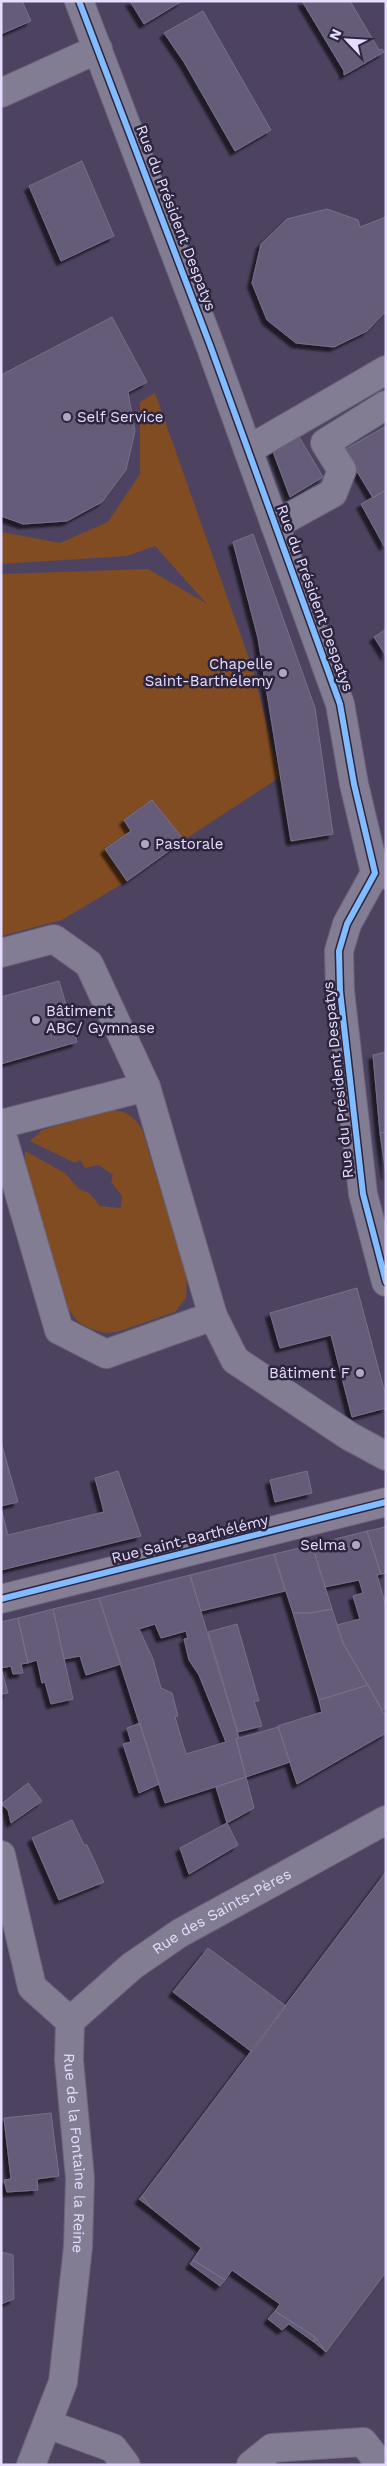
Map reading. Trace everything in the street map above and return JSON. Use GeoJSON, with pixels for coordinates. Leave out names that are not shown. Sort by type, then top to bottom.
{"type":"FeatureCollection","features":[{"type":"Feature","properties":{"kind":"main road","name":"Rue Saint-Barthélémy"},"geometry":{"type":"LineString","coordinates":[[1,1599],[386,1502]]}},
{"type":"Feature","properties":{"kind":"street","name":"Rue du Président Despatys"},"geometry":{"type":"LineString","coordinates":[[79,1],[248,450],[340,704],[354,784],[380,874],[347,924],[339,951],[340,991],[363,1194],[386,1282]]}},
{"type":"Feature","properties":{"kind":"street"},"geometry":{"type":"LineString","coordinates":[[1,93],[98,49]]}},
{"type":"Feature","properties":{"kind":"street"},"geometry":{"type":"LineString","coordinates":[[248,450],[386,370]]}},
{"type":"Feature","properties":{"kind":"street"},"geometry":{"type":"LineString","coordinates":[[275,524],[333,493],[342,470],[325,444],[386,405]]}},
{"type":"Feature","properties":{"kind":"street"},"geometry":{"type":"LineString","coordinates":[[1,954],[54,939],[89,964],[146,1087],[213,1316],[235,1360],[350,1436],[386,1456]]}},
{"type":"Feature","properties":{"kind":"street"},"geometry":{"type":"LineString","coordinates":[[1,1124],[146,1087]]}},
{"type":"Feature","properties":{"kind":"street"},"geometry":{"type":"LineString","coordinates":[[1,1131],[59,1330],[106,1354],[213,1316]]}},
{"type":"Feature","properties":{"kind":"street","name":"Rue des Saints-Pères"},"geometry":{"type":"LineString","coordinates":[[70,2021],[132,1966],[180,1933],[386,1820]]}},
{"type":"Feature","properties":{"kind":"street"},"geometry":{"type":"LineString","coordinates":[[2,1862],[32,1987],[70,2021]]}},
{"type":"Feature","properties":{"kind":"street","name":"Rue de la Fontaine la Reine"},"geometry":{"type":"LineString","coordinates":[[31,2465],[63,2382],[78,2247],[80,2178],[69,2060],[70,2021]]}},
{"type":"Feature","properties":{"kind":"street"},"geometry":{"type":"LineString","coordinates":[[48,2424],[113,2448],[126,2465]]}},
{"type":"Feature","properties":{"kind":"street"},"geometry":{"type":"LineString","coordinates":[[251,2465],[272,2448],[362,2442],[381,2465]]}},
{"type":"Feature","properties":{"kind":"shaded area"},"geometry":{"type":"Polygon","coordinates":[[[155,393],[253,670],[280,777],[184,840],[151,801],[124,820],[131,831],[105,848],[127,881],[62,920],[1,936],[1,574],[148,569],[207,604],[155,546],[127,556],[1,564],[1,532],[60,543],[108,522],[140,474],[140,402],[155,393]]]}},
{"type":"Feature","properties":{"kind":"shaded area"},"geometry":{"type":"Polygon","coordinates":[[[110,1110],[120,1111],[129,1115],[142,1129],[187,1277],[186,1298],[175,1312],[117,1332],[105,1333],[91,1329],[78,1322],[66,1306],[25,1165],[25,1151],[65,1173],[79,1189],[89,1193],[100,1206],[121,1208],[122,1196],[111,1182],[113,1175],[99,1165],[85,1168],[80,1160],[75,1163],[30,1141],[42,1130],[110,1110]]]}},
{"type":"Feature","properties":{"kind":"building"},"geometry":{"type":"Polygon","coordinates":[[[1,1],[22,1],[31,21],[1,34],[1,1]]]}},
{"type":"Feature","properties":{"kind":"building"},"geometry":{"type":"Polygon","coordinates":[[[130,1],[182,1],[144,24],[130,1]]]}},
{"type":"Feature","properties":{"kind":"building"},"geometry":{"type":"Polygon","coordinates":[[[302,1],[350,1],[379,50],[382,49],[384,52],[344,75],[344,71],[302,1]]]}},
{"type":"Feature","properties":{"kind":"building"},"geometry":{"type":"Polygon","coordinates":[[[203,11],[271,130],[235,151],[184,62],[164,33],[203,11]]]}},
{"type":"Feature","properties":{"kind":"building"},"geometry":{"type":"Polygon","coordinates":[[[82,161],[114,236],[61,261],[29,186],[82,161]]]}},
{"type":"Feature","properties":{"kind":"building"},"geometry":{"type":"Polygon","coordinates":[[[327,209],[358,220],[360,227],[386,217],[386,311],[367,331],[334,347],[296,343],[267,320],[252,283],[261,244],[287,219],[327,209]]]}},
{"type":"Feature","properties":{"kind":"building","name":"Self Service"},"geometry":{"type":"Polygon","coordinates":[[[112,317],[147,382],[128,392],[135,431],[126,470],[102,502],[67,521],[23,524],[1,516],[1,375],[112,317]]]}},
{"type":"Feature","properties":{"kind":"building"},"geometry":{"type":"Polygon","coordinates":[[[386,426],[386,490],[373,498],[344,450],[386,426]]]}},
{"type":"Feature","properties":{"kind":"building"},"geometry":{"type":"Polygon","coordinates":[[[298,435],[323,477],[290,497],[272,449],[298,435]]]}},
{"type":"Feature","properties":{"kind":"building"},"geometry":{"type":"Polygon","coordinates":[[[386,490],[386,545],[384,546],[361,504],[386,490]]]}},
{"type":"Feature","properties":{"kind":"building","name":"Chapelle Saint-Barthélemy"},"geometry":{"type":"Polygon","coordinates":[[[253,534],[315,708],[333,834],[291,841],[258,638],[233,542],[253,534]]]}},
{"type":"Feature","properties":{"kind":"building"},"geometry":{"type":"Polygon","coordinates":[[[386,629],[386,656],[374,637],[386,629]]]}},
{"type":"Feature","properties":{"kind":"building","name":"Pastorale"},"geometry":{"type":"Polygon","coordinates":[[[152,800],[184,840],[127,881],[105,849],[131,831],[124,820],[152,800]]]}},
{"type":"Feature","properties":{"kind":"building","name":"Bâtiment ABC/ Gymnase"},"geometry":{"type":"Polygon","coordinates":[[[59,981],[77,1042],[1,1064],[1,997],[59,981]]]}},
{"type":"Feature","properties":{"kind":"building"},"geometry":{"type":"Polygon","coordinates":[[[386,1052],[386,1132],[380,1133],[373,1055],[386,1052]]]}},
{"type":"Feature","properties":{"kind":"building"},"geometry":{"type":"Polygon","coordinates":[[[386,1132],[386,1175],[380,1133],[386,1132]]]}},
{"type":"Feature","properties":{"kind":"building","name":"Bâtiment F"},"geometry":{"type":"Polygon","coordinates":[[[357,1288],[386,1397],[386,1408],[352,1417],[331,1335],[280,1348],[270,1313],[357,1288]]]}},
{"type":"Feature","properties":{"kind":"building"},"geometry":{"type":"Polygon","coordinates":[[[1,1442],[18,1502],[1,1506],[1,1442]]]}},
{"type":"Feature","properties":{"kind":"building"},"geometry":{"type":"Polygon","coordinates":[[[118,1471],[141,1536],[1,1570],[1,1508],[8,1535],[104,1512],[95,1478],[118,1471]]]}},
{"type":"Feature","properties":{"kind":"building"},"geometry":{"type":"Polygon","coordinates":[[[307,1471],[312,1493],[275,1502],[270,1480],[307,1471]]]}},
{"type":"Feature","properties":{"kind":"building"},"geometry":{"type":"Polygon","coordinates":[[[386,1527],[386,1573],[381,1574],[367,1531],[386,1527]]]}},
{"type":"Feature","properties":{"kind":"building"},"geometry":{"type":"Polygon","coordinates":[[[367,1531],[381,1574],[377,1575],[386,1606],[386,1709],[382,1710],[343,1643],[337,1625],[360,1619],[353,1596],[363,1593],[359,1580],[325,1587],[312,1545],[367,1531]]]}},
{"type":"Feature","properties":{"kind":"building"},"geometry":{"type":"Polygon","coordinates":[[[312,1545],[332,1609],[311,1613],[293,1613],[274,1554],[312,1545]]]}},
{"type":"Feature","properties":{"kind":"building"},"geometry":{"type":"Polygon","coordinates":[[[274,1554],[285,1591],[201,1611],[190,1575],[274,1554]]]}},
{"type":"Feature","properties":{"kind":"building"},"geometry":{"type":"Polygon","coordinates":[[[190,1575],[239,1738],[236,1739],[246,1777],[165,1803],[99,1598],[190,1575]],[[155,1624],[139,1629],[153,1659],[161,1688],[172,1693],[178,1716],[175,1717],[186,1754],[226,1742],[199,1675],[189,1660],[184,1639],[188,1638],[186,1631],[161,1638],[155,1624]]]}},
{"type":"Feature","properties":{"kind":"building"},"geometry":{"type":"Polygon","coordinates":[[[99,1598],[121,1664],[86,1675],[80,1656],[64,1659],[53,1609],[99,1598]]]}},
{"type":"Feature","properties":{"kind":"building"},"geometry":{"type":"Polygon","coordinates":[[[53,1609],[73,1699],[51,1704],[45,1682],[42,1683],[37,1660],[28,1663],[18,1618],[53,1609]]]}},
{"type":"Feature","properties":{"kind":"building"},"geometry":{"type":"Polygon","coordinates":[[[332,1609],[343,1643],[368,1685],[319,1700],[293,1613],[311,1613],[332,1609]]]}},
{"type":"Feature","properties":{"kind":"building"},"geometry":{"type":"Polygon","coordinates":[[[18,1618],[28,1663],[21,1664],[23,1673],[13,1674],[11,1666],[1,1668],[1,1622],[18,1618]]]}},
{"type":"Feature","properties":{"kind":"building"},"geometry":{"type":"Polygon","coordinates":[[[237,1624],[259,1701],[254,1701],[262,1726],[238,1732],[208,1632],[237,1624]]]}},
{"type":"Feature","properties":{"kind":"building"},"geometry":{"type":"Polygon","coordinates":[[[1,1668],[8,1693],[1,1694],[1,1668]]]}},
{"type":"Feature","properties":{"kind":"building"},"geometry":{"type":"Polygon","coordinates":[[[368,1685],[386,1717],[386,1733],[297,1784],[278,1726],[322,1712],[319,1700],[368,1685]]]}},
{"type":"Feature","properties":{"kind":"building"},"geometry":{"type":"Polygon","coordinates":[[[140,1723],[159,1784],[139,1793],[123,1744],[131,1742],[127,1728],[140,1723]]]}},
{"type":"Feature","properties":{"kind":"building"},"geometry":{"type":"Polygon","coordinates":[[[278,1727],[290,1762],[246,1777],[236,1739],[278,1727]]]}},
{"type":"Feature","properties":{"kind":"building"},"geometry":{"type":"Polygon","coordinates":[[[246,1777],[254,1808],[227,1823],[216,1787],[246,1777]]]}},
{"type":"Feature","properties":{"kind":"building"},"geometry":{"type":"Polygon","coordinates":[[[28,1783],[42,1801],[11,1823],[8,1810],[1,1804],[28,1783]]]}},
{"type":"Feature","properties":{"kind":"building"},"geometry":{"type":"Polygon","coordinates":[[[72,1820],[84,1845],[87,1845],[104,1882],[59,1900],[32,1838],[72,1820]]]}},
{"type":"Feature","properties":{"kind":"building"},"geometry":{"type":"Polygon","coordinates":[[[227,1823],[238,1845],[189,1874],[180,1848],[227,1823]]]}},
{"type":"Feature","properties":{"kind":"building"},"geometry":{"type":"Polygon","coordinates":[[[386,1872],[386,2272],[326,2352],[316,2338],[275,2311],[280,2304],[232,2270],[225,2280],[193,2260],[201,2248],[152,2209],[142,2196],[386,1872]]]}},
{"type":"Feature","properties":{"kind":"building"},"geometry":{"type":"Polygon","coordinates":[[[208,1948],[286,2006],[252,2052],[173,1992],[208,1948]]]}},
{"type":"Feature","properties":{"kind":"building"},"geometry":{"type":"Polygon","coordinates":[[[51,2113],[59,2176],[37,2179],[38,2190],[7,2192],[4,2180],[11,2179],[4,2118],[51,2113]]]}},
{"type":"Feature","properties":{"kind":"building"},"geometry":{"type":"Polygon","coordinates":[[[142,2196],[152,2209],[139,2199],[142,2196]]]}},
{"type":"Feature","properties":{"kind":"building"},"geometry":{"type":"Polygon","coordinates":[[[1,2252],[13,2255],[14,2299],[1,2304],[1,2252]]]}},
{"type":"Feature","properties":{"kind":"building"},"geometry":{"type":"Polygon","coordinates":[[[193,2260],[225,2280],[220,2286],[190,2264],[193,2260]]]}},
{"type":"Feature","properties":{"kind":"building"},"geometry":{"type":"Polygon","coordinates":[[[275,2311],[315,2337],[314,2342],[289,2324],[282,2330],[268,2319],[275,2311]]]}},
{"type":"Feature","properties":{"kind":"building"},"geometry":{"type":"Polygon","coordinates":[[[316,2338],[326,2352],[314,2342],[316,2338]]]}},
{"type":"Feature","properties":{"kind":"cycle path"},"geometry":{"type":"LineString","coordinates":[[79,1],[210,345],[340,704],[354,784],[375,873],[347,924],[339,951],[340,991],[363,1194],[386,1282]]}},
{"type":"Feature","properties":{"kind":"cycle path"},"geometry":{"type":"LineString","coordinates":[[1,1599],[386,1502]]}},
{"type":"Feature","properties":{"kind":"place","name":"Self Service"},"geometry":{"type":"Point","coordinates":[67,417]}},
{"type":"Feature","properties":{"kind":"place","name":"Chapelle Saint-Barthélemy"},"geometry":{"type":"Point","coordinates":[283,673]}},
{"type":"Feature","properties":{"kind":"place","name":"Pastorale"},"geometry":{"type":"Point","coordinates":[145,844]}},
{"type":"Feature","properties":{"kind":"place","name":"Bâtiment ABC/ Gymnase"},"geometry":{"type":"Point","coordinates":[36,1020]}},
{"type":"Feature","properties":{"kind":"place","name":"Bâtiment F"},"geometry":{"type":"Point","coordinates":[360,1373]}},
{"type":"Feature","properties":{"kind":"place","name":"Selma"},"geometry":{"type":"Point","coordinates":[356,1545]}}]}
